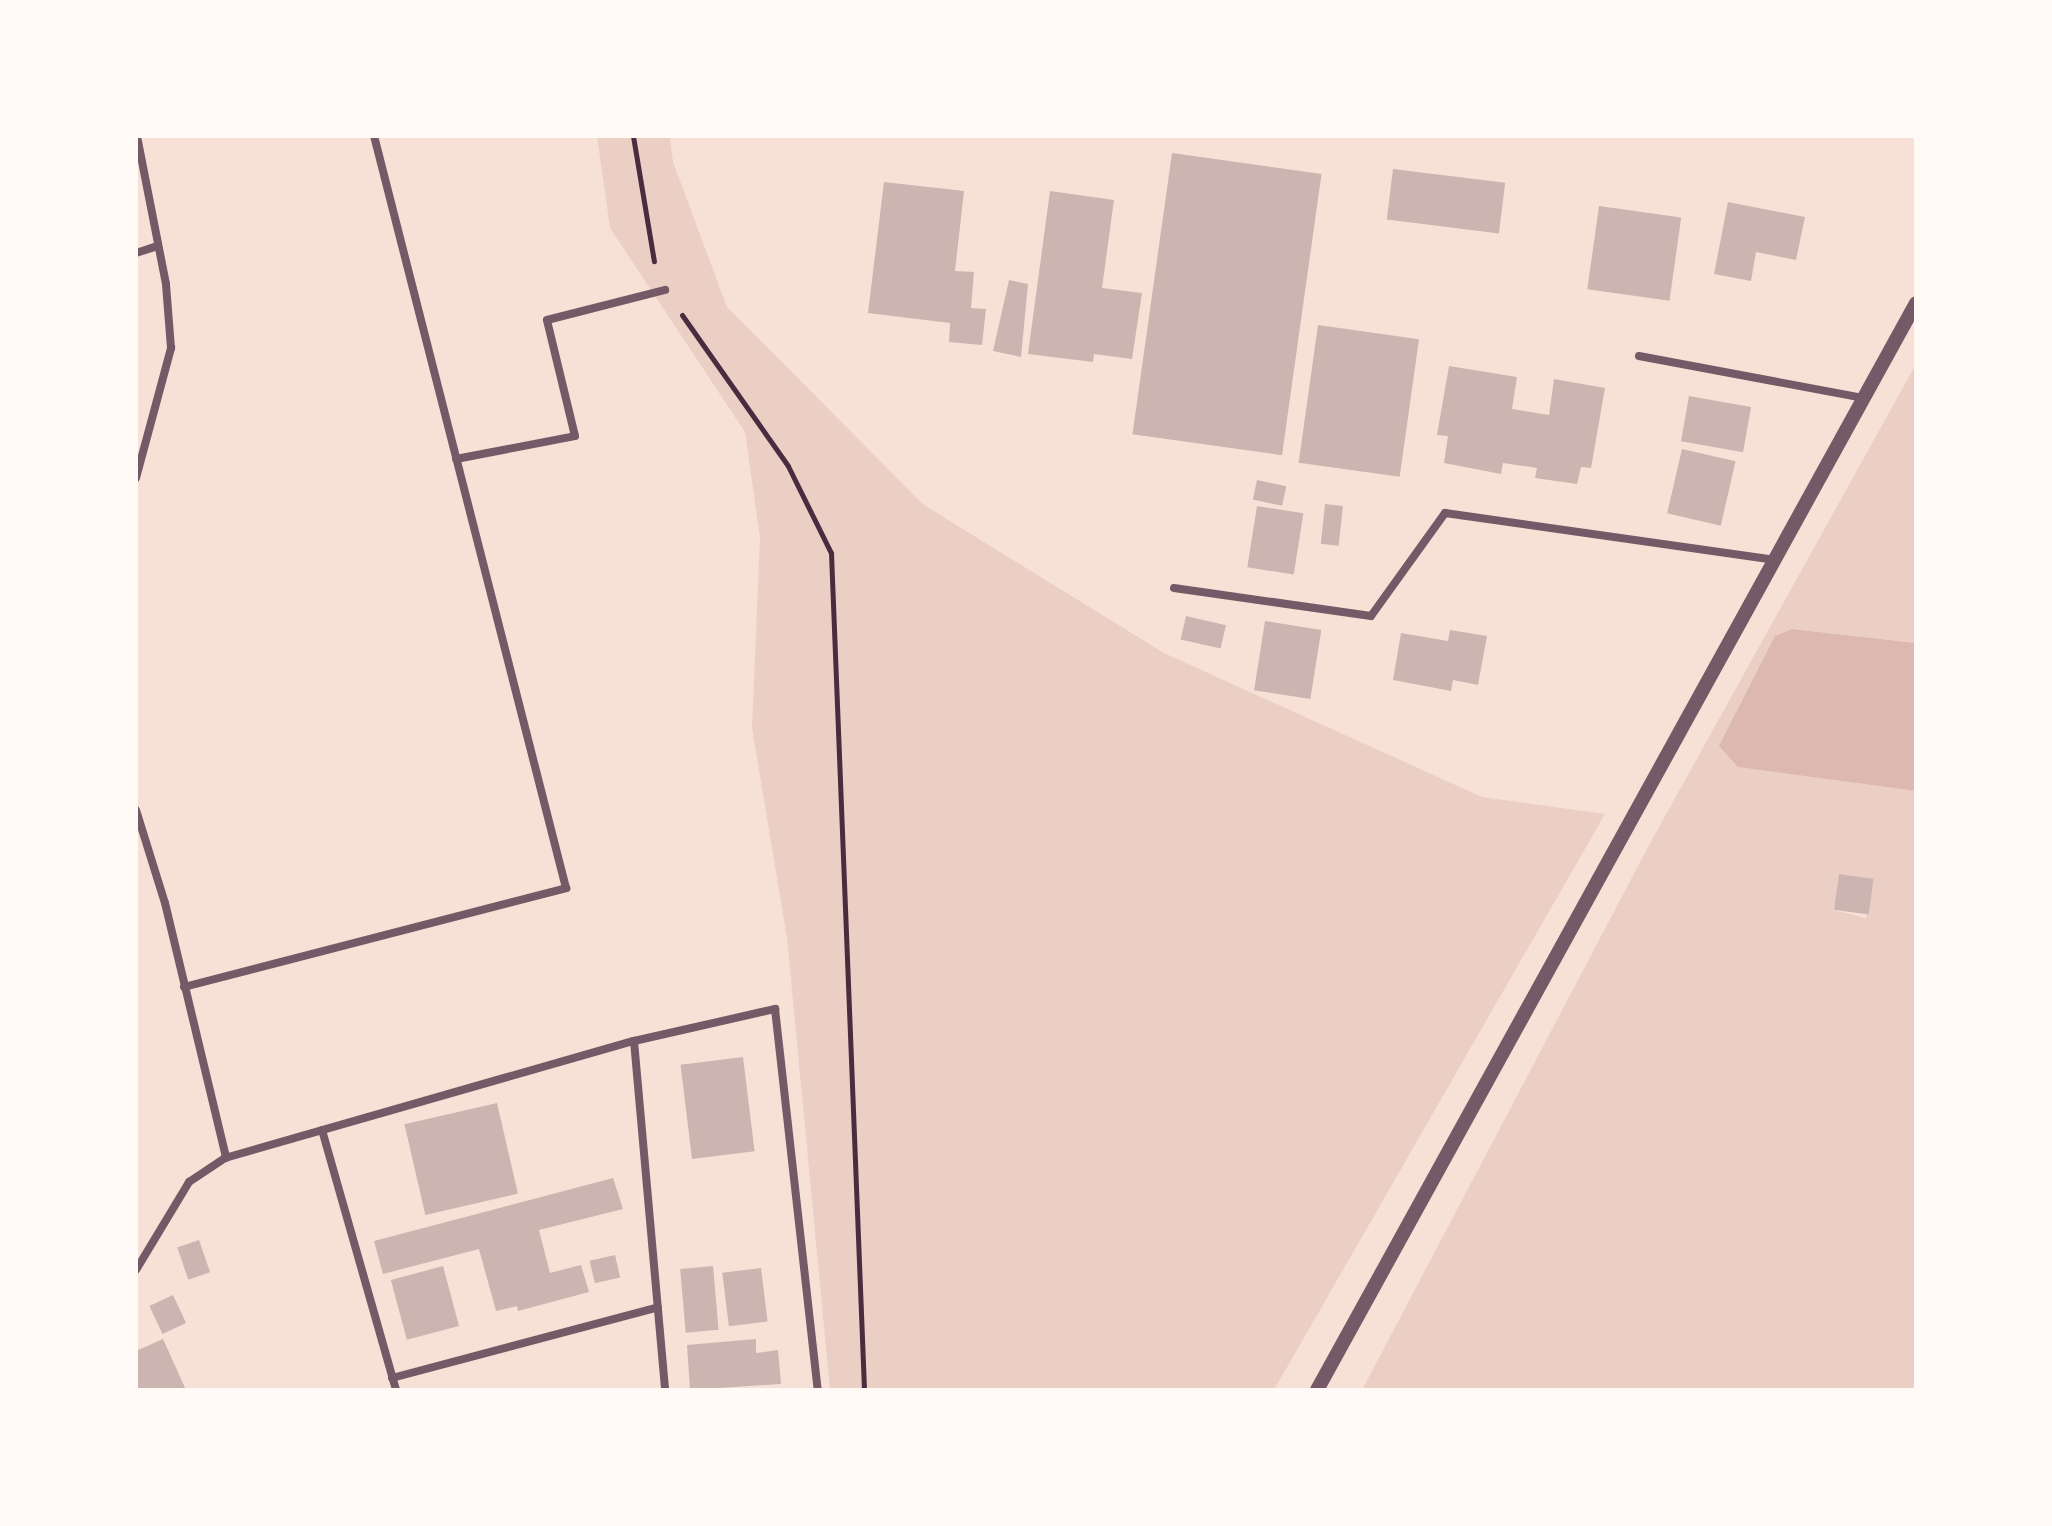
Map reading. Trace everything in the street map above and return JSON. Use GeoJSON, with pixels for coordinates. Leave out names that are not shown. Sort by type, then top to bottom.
{"type":"FeatureCollection","features":[{"type":"Feature","properties":{"kind":"street"},"geometry":{"type":"LineString","coordinates":[[136,478],[171,348],[158,246],[137,136]]}},
{"type":"Feature","properties":{"kind":"street"},"geometry":{"type":"LineString","coordinates":[[184,987],[566,888],[374,136]]}},
{"type":"Feature","properties":{"kind":"street"},"geometry":{"type":"LineString","coordinates":[[136,253],[158,246]]}},
{"type":"Feature","properties":{"kind":"street"},"geometry":{"type":"LineString","coordinates":[[456,459],[575,436],[547,320],[665,290]]}},
{"type":"Feature","properties":{"kind":"street"},"geometry":{"type":"LineString","coordinates":[[1317,1390],[1916,303]]}},
{"type":"Feature","properties":{"kind":"street"},"geometry":{"type":"LineString","coordinates":[[1639,356],[1864,398]]}},
{"type":"Feature","properties":{"kind":"street"},"geometry":{"type":"LineString","coordinates":[[1174,588],[1371,616],[1445,513],[1776,560]]}},
{"type":"Feature","properties":{"kind":"street"},"geometry":{"type":"LineString","coordinates":[[136,810],[226,1158]]}},
{"type":"Feature","properties":{"kind":"street"},"geometry":{"type":"LineString","coordinates":[[136,1270],[189,1182],[226,1158],[634,1041],[775,1009],[818,1390]]}},
{"type":"Feature","properties":{"kind":"street"},"geometry":{"type":"LineString","coordinates":[[634,1041],[665,1390]]}},
{"type":"Feature","properties":{"kind":"street"},"geometry":{"type":"LineString","coordinates":[[322,1130],[396,1390]]}},
{"type":"Feature","properties":{"kind":"street"},"geometry":{"type":"LineString","coordinates":[[392,1378],[658,1307]]}},
{"type":"Feature","properties":{"kind":"path"},"geometry":{"type":"LineString","coordinates":[[633,136],[657,279],[788,466],[831,553],[864,1390]]}},
{"type":"Feature","properties":{"kind":"shaded area"},"geometry":{"type":"Polygon","coordinates":[[[597,136],[670,136],[673,162],[727,307],[924,505],[1164,653],[1482,797],[1605,814],[1274,1390],[830,1390],[787,938],[752,728],[760,538],[745,432],[610,228],[597,136]]]}},
{"type":"Feature","properties":{"kind":"shaded area"},"geometry":{"type":"Polygon","coordinates":[[[1916,364],[1916,643],[1793,629],[1738,767],[1916,791],[1914,1390],[1362,1390],[1648,847],[1916,364]],[[1839,874],[1834,910],[1866,918],[1874,879],[1839,874]]]}},
{"type":"Feature","properties":{"kind":"shaded area"},"geometry":{"type":"Polygon","coordinates":[[[1792,629],[1916,643],[1916,791],[1738,767],[1719,746],[1775,636],[1792,629]]]}},
{"type":"Feature","properties":{"kind":"building"},"geometry":{"type":"Polygon","coordinates":[[[1172,153],[1322,174],[1282,455],[1132,434],[1172,153]]]}},
{"type":"Feature","properties":{"kind":"building"},"geometry":{"type":"Polygon","coordinates":[[[1393,169],[1505,183],[1499,233],[1387,220],[1393,169]]]}},
{"type":"Feature","properties":{"kind":"building"},"geometry":{"type":"Polygon","coordinates":[[[884,182],[964,191],[955,271],[974,272],[971,308],[986,309],[982,345],[949,342],[950,323],[868,313],[884,182]]]}},
{"type":"Feature","properties":{"kind":"building"},"geometry":{"type":"Polygon","coordinates":[[[1050,191],[1114,200],[1102,288],[1142,293],[1132,359],[1094,354],[1093,362],[1028,354],[1050,191]]]}},
{"type":"Feature","properties":{"kind":"building"},"geometry":{"type":"Polygon","coordinates":[[[1728,202],[1805,217],[1796,260],[1756,252],[1751,281],[1714,274],[1728,202]]]}},
{"type":"Feature","properties":{"kind":"building"},"geometry":{"type":"Polygon","coordinates":[[[1599,206],[1681,218],[1670,301],[1587,289],[1599,206]]]}},
{"type":"Feature","properties":{"kind":"building"},"geometry":{"type":"Polygon","coordinates":[[[1009,280],[1028,284],[1021,357],[993,351],[1009,280]]]}},
{"type":"Feature","properties":{"kind":"building"},"geometry":{"type":"Polygon","coordinates":[[[1318,325],[1419,339],[1400,477],[1299,463],[1318,325]]]}},
{"type":"Feature","properties":{"kind":"building"},"geometry":{"type":"Polygon","coordinates":[[[1449,366],[1517,377],[1512,409],[1549,415],[1554,379],[1605,388],[1591,468],[1581,467],[1577,484],[1535,478],[1537,468],[1503,463],[1501,474],[1444,463],[1448,436],[1437,435],[1449,366]]]}},
{"type":"Feature","properties":{"kind":"building"},"geometry":{"type":"Polygon","coordinates":[[[1689,396],[1751,407],[1743,452],[1681,441],[1689,396]]]}},
{"type":"Feature","properties":{"kind":"building"},"geometry":{"type":"Polygon","coordinates":[[[1682,449],[1736,461],[1721,526],[1667,513],[1682,449]]]}},
{"type":"Feature","properties":{"kind":"building"},"geometry":{"type":"Polygon","coordinates":[[[1257,480],[1286,486],[1282,506],[1253,500],[1257,480]]]}},
{"type":"Feature","properties":{"kind":"building"},"geometry":{"type":"Polygon","coordinates":[[[1325,504],[1343,506],[1339,546],[1321,544],[1325,504]]]}},
{"type":"Feature","properties":{"kind":"building"},"geometry":{"type":"Polygon","coordinates":[[[1257,506],[1303,513],[1294,575],[1247,567],[1257,506]]]}},
{"type":"Feature","properties":{"kind":"building"},"geometry":{"type":"Polygon","coordinates":[[[1186,616],[1226,625],[1221,649],[1181,639],[1186,616]]]}},
{"type":"Feature","properties":{"kind":"building"},"geometry":{"type":"Polygon","coordinates":[[[1265,621],[1321,630],[1310,699],[1254,690],[1265,621]]]}},
{"type":"Feature","properties":{"kind":"building"},"geometry":{"type":"Polygon","coordinates":[[[1450,630],[1487,636],[1478,685],[1453,680],[1451,691],[1393,680],[1401,633],[1448,641],[1450,630]]]}},
{"type":"Feature","properties":{"kind":"building"},"geometry":{"type":"Polygon","coordinates":[[[1839,874],[1874,879],[1869,915],[1834,910],[1839,874]]]}},
{"type":"Feature","properties":{"kind":"building"},"geometry":{"type":"Polygon","coordinates":[[[743,1057],[755,1151],[692,1159],[680,1065],[743,1057]]]}},
{"type":"Feature","properties":{"kind":"building"},"geometry":{"type":"Polygon","coordinates":[[[497,1103],[518,1194],[425,1215],[404,1124],[497,1103]]]}},
{"type":"Feature","properties":{"kind":"building"},"geometry":{"type":"Polygon","coordinates":[[[613,1178],[623,1209],[539,1230],[550,1273],[581,1265],[589,1292],[518,1311],[517,1306],[496,1311],[479,1249],[383,1274],[374,1241],[613,1178]]]}},
{"type":"Feature","properties":{"kind":"building"},"geometry":{"type":"Polygon","coordinates":[[[199,1240],[210,1272],[188,1280],[177,1247],[199,1240]]]}},
{"type":"Feature","properties":{"kind":"building"},"geometry":{"type":"Polygon","coordinates":[[[615,1255],[620,1277],[595,1283],[590,1261],[615,1255]]]}},
{"type":"Feature","properties":{"kind":"building"},"geometry":{"type":"Polygon","coordinates":[[[443,1266],[459,1326],[407,1340],[391,1280],[443,1266]]]}},
{"type":"Feature","properties":{"kind":"building"},"geometry":{"type":"Polygon","coordinates":[[[713,1266],[719,1330],[686,1333],[680,1269],[713,1266]]]}},
{"type":"Feature","properties":{"kind":"building"},"geometry":{"type":"Polygon","coordinates":[[[761,1268],[768,1322],[729,1326],[722,1273],[761,1268]]]}},
{"type":"Feature","properties":{"kind":"building"},"geometry":{"type":"Polygon","coordinates":[[[173,1295],[186,1323],[163,1334],[149,1306],[173,1295]]]}},
{"type":"Feature","properties":{"kind":"building"},"geometry":{"type":"Polygon","coordinates":[[[163,1339],[186,1390],[136,1390],[136,1351],[163,1339]]]}},
{"type":"Feature","properties":{"kind":"building"},"geometry":{"type":"Polygon","coordinates":[[[756,1339],[756,1353],[778,1350],[781,1384],[690,1390],[687,1345],[756,1339]]]}}]}
